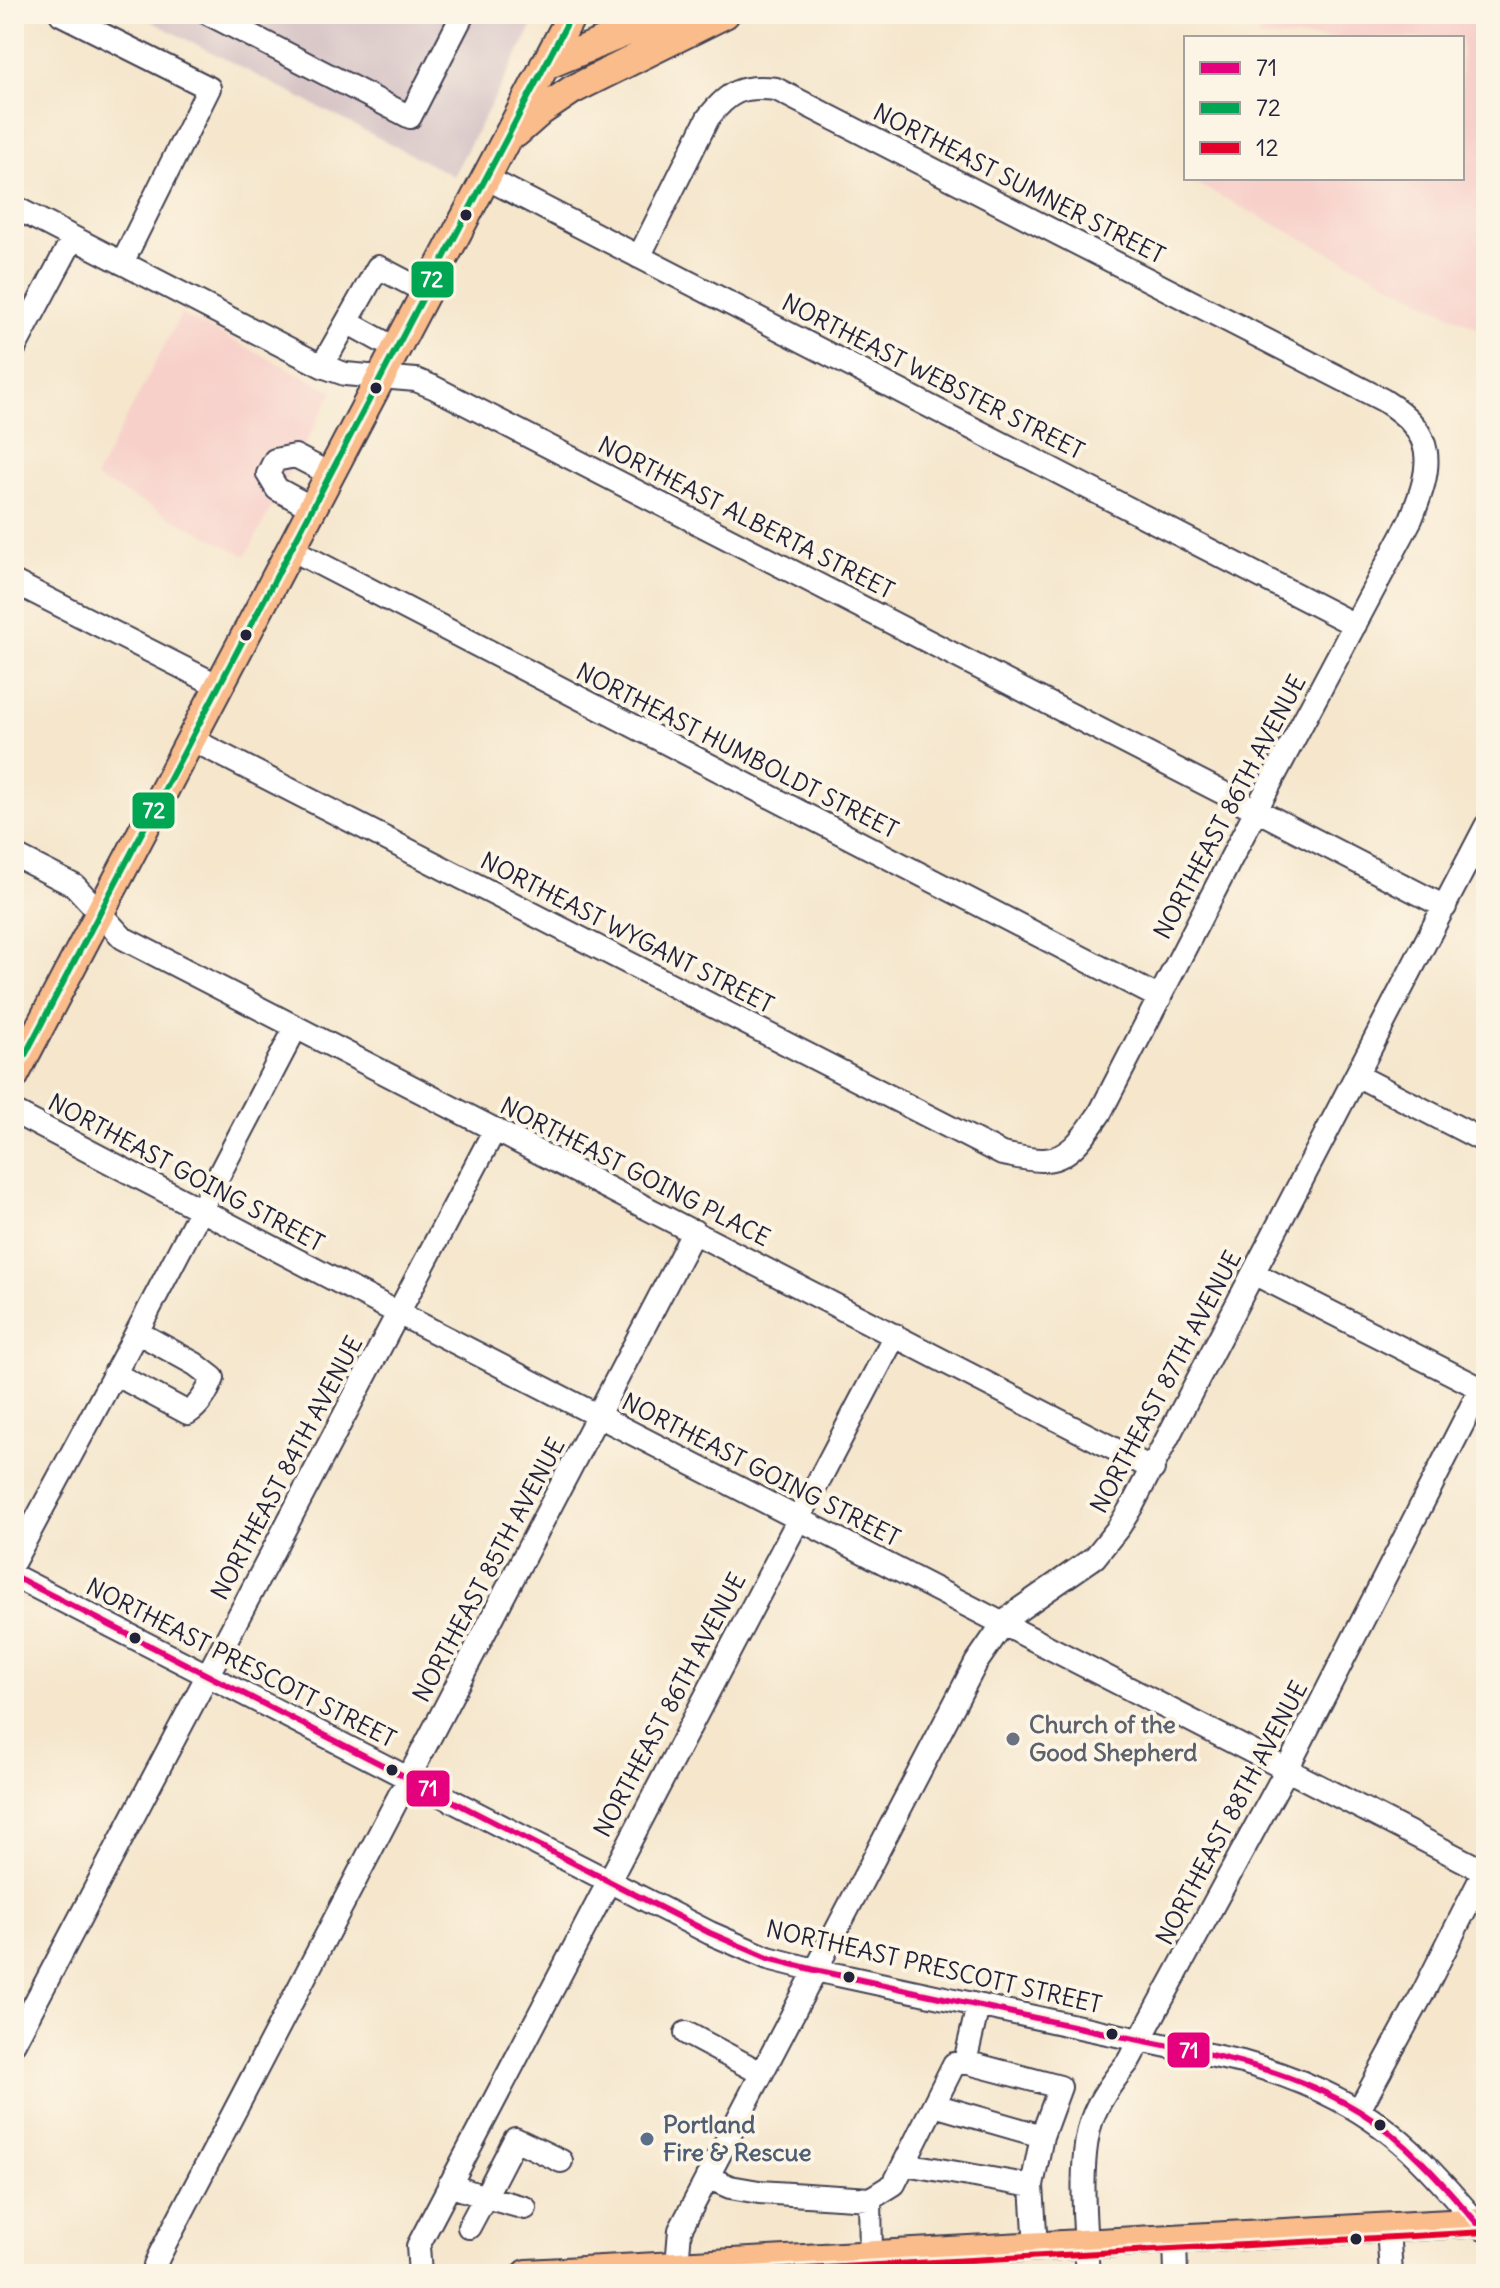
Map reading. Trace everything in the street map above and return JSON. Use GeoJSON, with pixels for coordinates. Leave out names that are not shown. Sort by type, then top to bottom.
{"type":"FeatureCollection","features":[{"type":"Feature","properties":{"kind":"main road"},"geometry":{"type":"LineString","coordinates":[[14,1076],[572,14]]}},
{"type":"Feature","properties":{"kind":"main road"},"geometry":{"type":"LineString","coordinates":[[544,66],[669,14]]}},
{"type":"Feature","properties":{"kind":"main road"},"geometry":{"type":"LineString","coordinates":[[504,144],[541,111],[572,90],[725,14]]}},
{"type":"Feature","properties":{"kind":"main road"},"geometry":{"type":"LineString","coordinates":[[527,2274],[677,2266],[780,2267],[871,2255],[942,2263],[1036,2247],[1388,2228],[1483,2226]]}},
{"type":"Feature","properties":{"kind":"street"},"geometry":{"type":"LineString","coordinates":[[61,14],[209,88],[122,263]]}},
{"type":"Feature","properties":{"kind":"street"},"geometry":{"type":"LineString","coordinates":[[209,14],[410,117],[463,14]]}},
{"type":"Feature","properties":{"kind":"street","name":"NORTHEAST SUMNER STREET"},"geometry":{"type":"LineString","coordinates":[[639,257],[708,118],[718,105],[742,89],[776,89],[1383,400],[1403,413],[1419,432],[1427,453]]}},
{"type":"Feature","properties":{"kind":"street","name":"NORTHEAST WEBSTER STREET"},"geometry":{"type":"LineString","coordinates":[[486,178],[1355,625]]}},
{"type":"Feature","properties":{"kind":"street","name":"NORTHEAST ALBERTA STREET"},"geometry":{"type":"LineString","coordinates":[[14,207],[322,366],[345,374],[416,380],[433,387],[1445,907]]}},
{"type":"Feature","properties":{"kind":"street"},"geometry":{"type":"LineString","coordinates":[[14,349],[73,238]]}},
{"type":"Feature","properties":{"kind":"street"},"geometry":{"type":"LineString","coordinates":[[322,366],[378,267],[426,292]]}},
{"type":"Feature","properties":{"kind":"street"},"geometry":{"type":"LineString","coordinates":[[347,322],[396,349]]}},
{"type":"Feature","properties":{"kind":"street","name":"NORTHEAST 86TH AVENUE"},"geometry":{"type":"LineString","coordinates":[[1043,1161],[1078,1145],[1100,1113],[1411,519],[1426,477],[1427,453]]}},
{"type":"Feature","properties":{"kind":"street"},"geometry":{"type":"LineString","coordinates":[[312,508],[277,489],[268,474],[275,460],[295,456],[330,474]]}},
{"type":"Feature","properties":{"kind":"street","name":"NORTHEAST HUMBOLDT STREET"},"geometry":{"type":"LineString","coordinates":[[291,549],[1160,998]]}},
{"type":"Feature","properties":{"kind":"street"},"geometry":{"type":"LineString","coordinates":[[14,582],[219,686]]}},
{"type":"Feature","properties":{"kind":"street","name":"NORTHEAST WYGANT STREET"},"geometry":{"type":"LineString","coordinates":[[191,739],[1002,1154],[1043,1161]]}},
{"type":"Feature","properties":{"kind":"street","name":"NORTHEAST 87TH AVENUE"},"geometry":{"type":"LineString","coordinates":[[677,2266],[680,2230],[976,1663],[1003,1624],[1095,1557],[1119,1527],[1153,1469],[1445,907],[1480,853],[1486,826]]}},
{"type":"Feature","properties":{"kind":"street"},"geometry":{"type":"LineString","coordinates":[[14,855],[75,886],[101,911]]}},
{"type":"Feature","properties":{"kind":"street","name":"NORTHEAST GOING PLACE"},"geometry":{"type":"LineString","coordinates":[[101,911],[123,938],[1153,1469]]}},
{"type":"Feature","properties":{"kind":"street"},"geometry":{"type":"LineString","coordinates":[[14,1561],[296,1027]]}},
{"type":"Feature","properties":{"kind":"street"},"geometry":{"type":"LineString","coordinates":[[1358,1076],[1486,1142]]}},
{"type":"Feature","properties":{"kind":"street","name":"NORTHEAST GOING STREET"},"geometry":{"type":"LineString","coordinates":[[14,1112],[598,1416],[1486,1870]]}},
{"type":"Feature","properties":{"kind":"street","name":"NORTHEAST 84TH AVENUE"},"geometry":{"type":"LineString","coordinates":[[14,2043],[495,1129]]}},
{"type":"Feature","properties":{"kind":"street","name":"NORTHEAST 85TH AVENUE"},"geometry":{"type":"LineString","coordinates":[[155,2274],[159,2256],[694,1231]]}},
{"type":"Feature","properties":{"kind":"street"},"geometry":{"type":"LineString","coordinates":[[1255,1274],[1484,1390]]}},
{"type":"Feature","properties":{"kind":"street"},"geometry":{"type":"LineString","coordinates":[[115,1374],[188,1413],[196,1408],[210,1387],[213,1378],[195,1364],[137,1332]]}},
{"type":"Feature","properties":{"kind":"street","name":"NORTHEAST 86TH AVENUE"},"geometry":{"type":"LineString","coordinates":[[420,2274],[418,2246],[895,1335]]}},
{"type":"Feature","properties":{"kind":"street","name":"NORTHEAST 88TH AVENUE"},"geometry":{"type":"LineString","coordinates":[[1088,2274],[1084,2170],[1088,2132],[1102,2098],[1128,2062],[1287,1769],[1484,1390]]}},
{"type":"Feature","properties":{"kind":"street","name":"NORTHEAST PRESCOTT STREET"},"geometry":{"type":"LineString","coordinates":[[14,1576],[607,1881],[768,1958],[1270,2070],[1315,2087],[1359,2110],[1393,2135],[1483,2226]]}},
{"type":"Feature","properties":{"kind":"street"},"geometry":{"type":"LineString","coordinates":[[1359,2110],[1486,1870]]}},
{"type":"Feature","properties":{"kind":"street"},"geometry":{"type":"LineString","coordinates":[[965,2062],[978,2006]]}},
{"type":"Feature","properties":{"kind":"street"},"geometry":{"type":"LineString","coordinates":[[686,2033],[761,2073]]}},
{"type":"Feature","properties":{"kind":"street"},"geometry":{"type":"LineString","coordinates":[[707,2177],[730,2187],[759,2192],[870,2199],[894,2184],[954,2064],[965,2062],[1060,2087],[1042,2136],[1032,2186],[1036,2247]]}},
{"type":"Feature","properties":{"kind":"street"},"geometry":{"type":"LineString","coordinates":[[934,2105],[1042,2136]]}},
{"type":"Feature","properties":{"kind":"street"},"geometry":{"type":"LineString","coordinates":[[469,2227],[515,2139],[561,2161]]}},
{"type":"Feature","properties":{"kind":"street"},"geometry":{"type":"LineString","coordinates":[[905,2164],[1032,2186]]}},
{"type":"Feature","properties":{"kind":"street"},"geometry":{"type":"LineString","coordinates":[[449,2185],[525,2208]]}},
{"type":"Feature","properties":{"kind":"street"},"geometry":{"type":"LineString","coordinates":[[870,2199],[871,2255]]}},
{"type":"Feature","properties":{"kind":"street"},"geometry":{"type":"LineString","coordinates":[[1388,2228],[1391,2274]]}},
{"type":"Feature","properties":{"kind":"street"},"geometry":{"type":"LineString","coordinates":[[1175,2239],[1176,2274]]}},
{"type":"Feature","properties":{"kind":"shaded area"},"geometry":{"type":"Polygon","coordinates":[[[137,14],[539,14],[453,176],[137,14]]]}},
{"type":"Feature","properties":{"kind":"shaded area"},"geometry":{"type":"Polygon","coordinates":[[[1269,14],[1486,14],[1486,333],[1189,180],[1464,180],[1464,36],[1258,36],[1269,14]]]}},
{"type":"Feature","properties":{"kind":"shaded area"},"geometry":{"type":"Polygon","coordinates":[[[181,314],[333,391],[246,556],[95,478],[181,314]]]}},
{"type":"Feature","properties":{"kind":"transit line","name":"72"},"geometry":{"type":"LineString","coordinates":[[14,1076],[572,14]]}},
{"type":"Feature","properties":{"kind":"transit line","name":"71"},"geometry":{"type":"LineString","coordinates":[[14,1576],[710,1933],[768,1958],[1236,2061],[1268,2070],[1330,2095],[1376,2122],[1407,2148],[1477,2223]]}},
{"type":"Feature","properties":{"kind":"transit line","name":"12"},"geometry":{"type":"LineString","coordinates":[[712,2274],[1486,2232]]}},
{"type":"Feature","properties":{"kind":"place","name":"Church of the Good Shepherd"},"geometry":{"type":"Point","coordinates":[1013,1739]}},
{"type":"Feature","properties":{"kind":"place","name":"Portland Fire & Rescue"},"geometry":{"type":"Point","coordinates":[647,2139]}}]}
